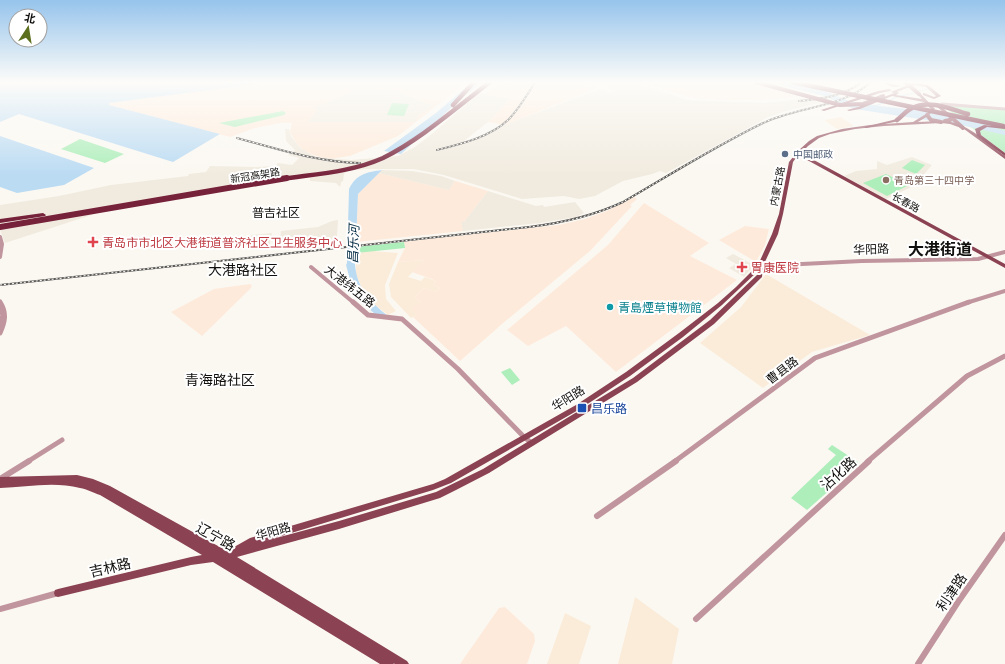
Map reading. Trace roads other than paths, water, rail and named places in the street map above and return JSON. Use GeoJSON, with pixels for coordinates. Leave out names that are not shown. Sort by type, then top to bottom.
{"type":"FeatureCollection","features":[{"type":"Feature","properties":{"kind":"highway","name":"新冠高架路"},"geometry":{"type":"LineString","coordinates":[[0,224],[43,215],[311,173],[353,164],[386,153],[416,136],[443,113]]}},
{"type":"Feature","properties":{"kind":"highway","name":"新冠高架路"},"geometry":{"type":"LineString","coordinates":[[0,224],[321,174],[369,162],[388,155],[408,144],[449,113]]}},
{"type":"Feature","properties":{"kind":"highway"},"geometry":{"type":"LineString","coordinates":[[866,127],[897,120],[906,113]]}},
{"type":"Feature","properties":{"kind":"highway"},"geometry":{"type":"LineString","coordinates":[[945,113],[1005,125]]}},
{"type":"Feature","properties":{"kind":"highway"},"geometry":{"type":"LineString","coordinates":[[948,113],[1005,125]]}},
{"type":"Feature","properties":{"kind":"highway"},"geometry":{"type":"LineString","coordinates":[[965,113],[1005,125]]}},
{"type":"Feature","properties":{"kind":"highway"},"geometry":{"type":"LineString","coordinates":[[1005,125],[986,126],[977,130],[979,136],[1005,156]]}},
{"type":"Feature","properties":{"kind":"highway"},"geometry":{"type":"LineString","coordinates":[[0,230],[50,217]]}},
{"type":"Feature","properties":{"kind":"main road"},"geometry":{"type":"LineString","coordinates":[[947,113],[963,128],[1005,156]]}},
{"type":"Feature","properties":{"kind":"main road"},"geometry":{"type":"LineString","coordinates":[[908,123],[921,120],[929,114],[931,120],[963,128]]}},
{"type":"Feature","properties":{"kind":"main road"},"geometry":{"type":"LineString","coordinates":[[908,123],[943,122],[950,120],[950,116]]}},
{"type":"Feature","properties":{"kind":"main road","name":"内蒙古路"},"geometry":{"type":"LineString","coordinates":[[760,266],[775,234],[781,214],[789,168],[793,158],[803,148],[816,138],[829,133],[866,127],[908,123]]}},
{"type":"Feature","properties":{"kind":"main road"},"geometry":{"type":"LineString","coordinates":[[803,148],[808,159]]}},
{"type":"Feature","properties":{"kind":"main road","name":"长春路"},"geometry":{"type":"LineString","coordinates":[[798,153],[1005,266]]}},
{"type":"Feature","properties":{"kind":"main road","name":"华阳路"},"geometry":{"type":"LineString","coordinates":[[227,556],[250,542],[433,487],[448,481],[578,407],[628,374],[720,304],[760,266]]}},
{"type":"Feature","properties":{"kind":"main road","name":"华阳路"},"geometry":{"type":"LineString","coordinates":[[227,556],[339,525],[437,495],[486,471],[635,380],[689,340],[728,308],[760,276],[760,266]]}},
{"type":"Feature","properties":{"kind":"main road","name":"辽宁路"},"geometry":{"type":"LineString","coordinates":[[0,480],[65,477],[93,482],[107,488],[227,556],[404,664]]}},
{"type":"Feature","properties":{"kind":"main road","name":"辽宁路"},"geometry":{"type":"LineString","coordinates":[[0,485],[73,482],[88,486],[103,493],[213,557],[389,664]]}},
{"type":"Feature","properties":{"kind":"main road","name":"吉林路"},"geometry":{"type":"LineString","coordinates":[[58,593],[213,557],[227,556]]}},
{"type":"Feature","properties":{"kind":"street"},"geometry":{"type":"LineString","coordinates":[[0,238],[2,244],[0,257]]}},
{"type":"Feature","properties":{"kind":"street","name":"华阳路"},"geometry":{"type":"LineString","coordinates":[[760,266],[862,261],[978,259],[1005,252]]}},
{"type":"Feature","properties":{"kind":"street","name":"大港纬五路"},"geometry":{"type":"LineString","coordinates":[[311,267],[368,315],[375,317],[402,318],[458,369],[525,438]]}},
{"type":"Feature","properties":{"kind":"street","name":"曹县路"},"geometry":{"type":"LineString","coordinates":[[597,516],[708,438],[815,358],[954,307],[1005,291]]}},
{"type":"Feature","properties":{"kind":"street"},"geometry":{"type":"LineString","coordinates":[[0,302],[6,314],[5,322],[0,332]]}},
{"type":"Feature","properties":{"kind":"street"},"geometry":{"type":"LineString","coordinates":[[0,310],[3,315],[0,325]]}},
{"type":"Feature","properties":{"kind":"street","name":"沾化路"},"geometry":{"type":"LineString","coordinates":[[696,619],[866,464],[967,376],[1005,356]]}},
{"type":"Feature","properties":{"kind":"street"},"geometry":{"type":"LineString","coordinates":[[525,438],[530,445]]}},
{"type":"Feature","properties":{"kind":"street"},"geometry":{"type":"LineString","coordinates":[[0,480],[62,440]]}},
{"type":"Feature","properties":{"kind":"street","name":"利津路"},"geometry":{"type":"LineString","coordinates":[[918,664],[958,602],[1005,535]]}},
{"type":"Feature","properties":{"kind":"street","name":"吉林路"},"geometry":{"type":"LineString","coordinates":[[0,609],[58,593]]}},
{"type":"Feature","properties":{"kind":"water"},"geometry":{"type":"Polygon","coordinates":[[[0,113],[140,113],[220,134],[173,162],[19,114],[0,122],[0,113]]]}},
{"type":"Feature","properties":{"kind":"water"},"geometry":{"type":"Polygon","coordinates":[[[436,113],[446,113],[401,154],[384,151],[436,113]]]}},
{"type":"Feature","properties":{"kind":"water"},"geometry":{"type":"Polygon","coordinates":[[[881,113],[933,113],[984,124],[1005,131],[1005,135],[965,126],[881,113]]]}},
{"type":"Feature","properties":{"kind":"water"},"geometry":{"type":"Polygon","coordinates":[[[0,136],[94,168],[64,185],[17,193],[0,187],[0,136]]]}},
{"type":"Feature","properties":{"kind":"water","name":"昌乐河"},"geometry":{"type":"Polygon","coordinates":[[[382,170],[358,194],[355,265],[358,281],[362,288],[370,300],[388,316],[375,314],[361,302],[352,287],[346,265],[349,189],[355,180],[362,175],[382,170]]]}},
{"type":"Feature","properties":{"kind":"railway"},"geometry":{"type":"LineString","coordinates":[[437,150],[475,139],[493,131],[501,126],[514,113]]}},
{"type":"Feature","properties":{"kind":"railway"},"geometry":{"type":"LineString","coordinates":[[0,285],[529,227],[565,221],[589,215],[623,202],[743,133],[775,118],[793,113]]}},
{"type":"Feature","properties":{"kind":"railway"},"geometry":{"type":"LineString","coordinates":[[237,138],[313,158],[360,163]]}},
{"type":"Feature","properties":{"kind":"place","name":"中国邮政"},"geometry":{"type":"Point","coordinates":[785,154]}},
{"type":"Feature","properties":{"kind":"place","name":"青岛第三十四中学"},"geometry":{"type":"Point","coordinates":[886,180]}},
{"type":"Feature","properties":{"kind":"place","name":"青岛市市北区大港街道普济社区卫生服务中心"},"geometry":{"type":"Point","coordinates":[93,242]}},
{"type":"Feature","properties":{"kind":"place","name":"胃康医院"},"geometry":{"type":"Point","coordinates":[742,267]}},
{"type":"Feature","properties":{"kind":"place","name":"青島煙草博物館"},"geometry":{"type":"Point","coordinates":[610,307]}},
{"type":"Feature","properties":{"kind":"place","name":"昌乐路"},"geometry":{"type":"Point","coordinates":[582,408]}},
{"type":"Feature","properties":{"kind":"district","name":"普吉社区"},"geometry":{"type":"Point","coordinates":[276,212]}},
{"type":"Feature","properties":{"kind":"district","name":"大港街道"},"geometry":{"type":"Point","coordinates":[940,249]}},
{"type":"Feature","properties":{"kind":"district","name":"大港路社区"},"geometry":{"type":"Point","coordinates":[243,269]}},
{"type":"Feature","properties":{"kind":"district","name":"青海路社区"},"geometry":{"type":"Point","coordinates":[220,379]}}]}
